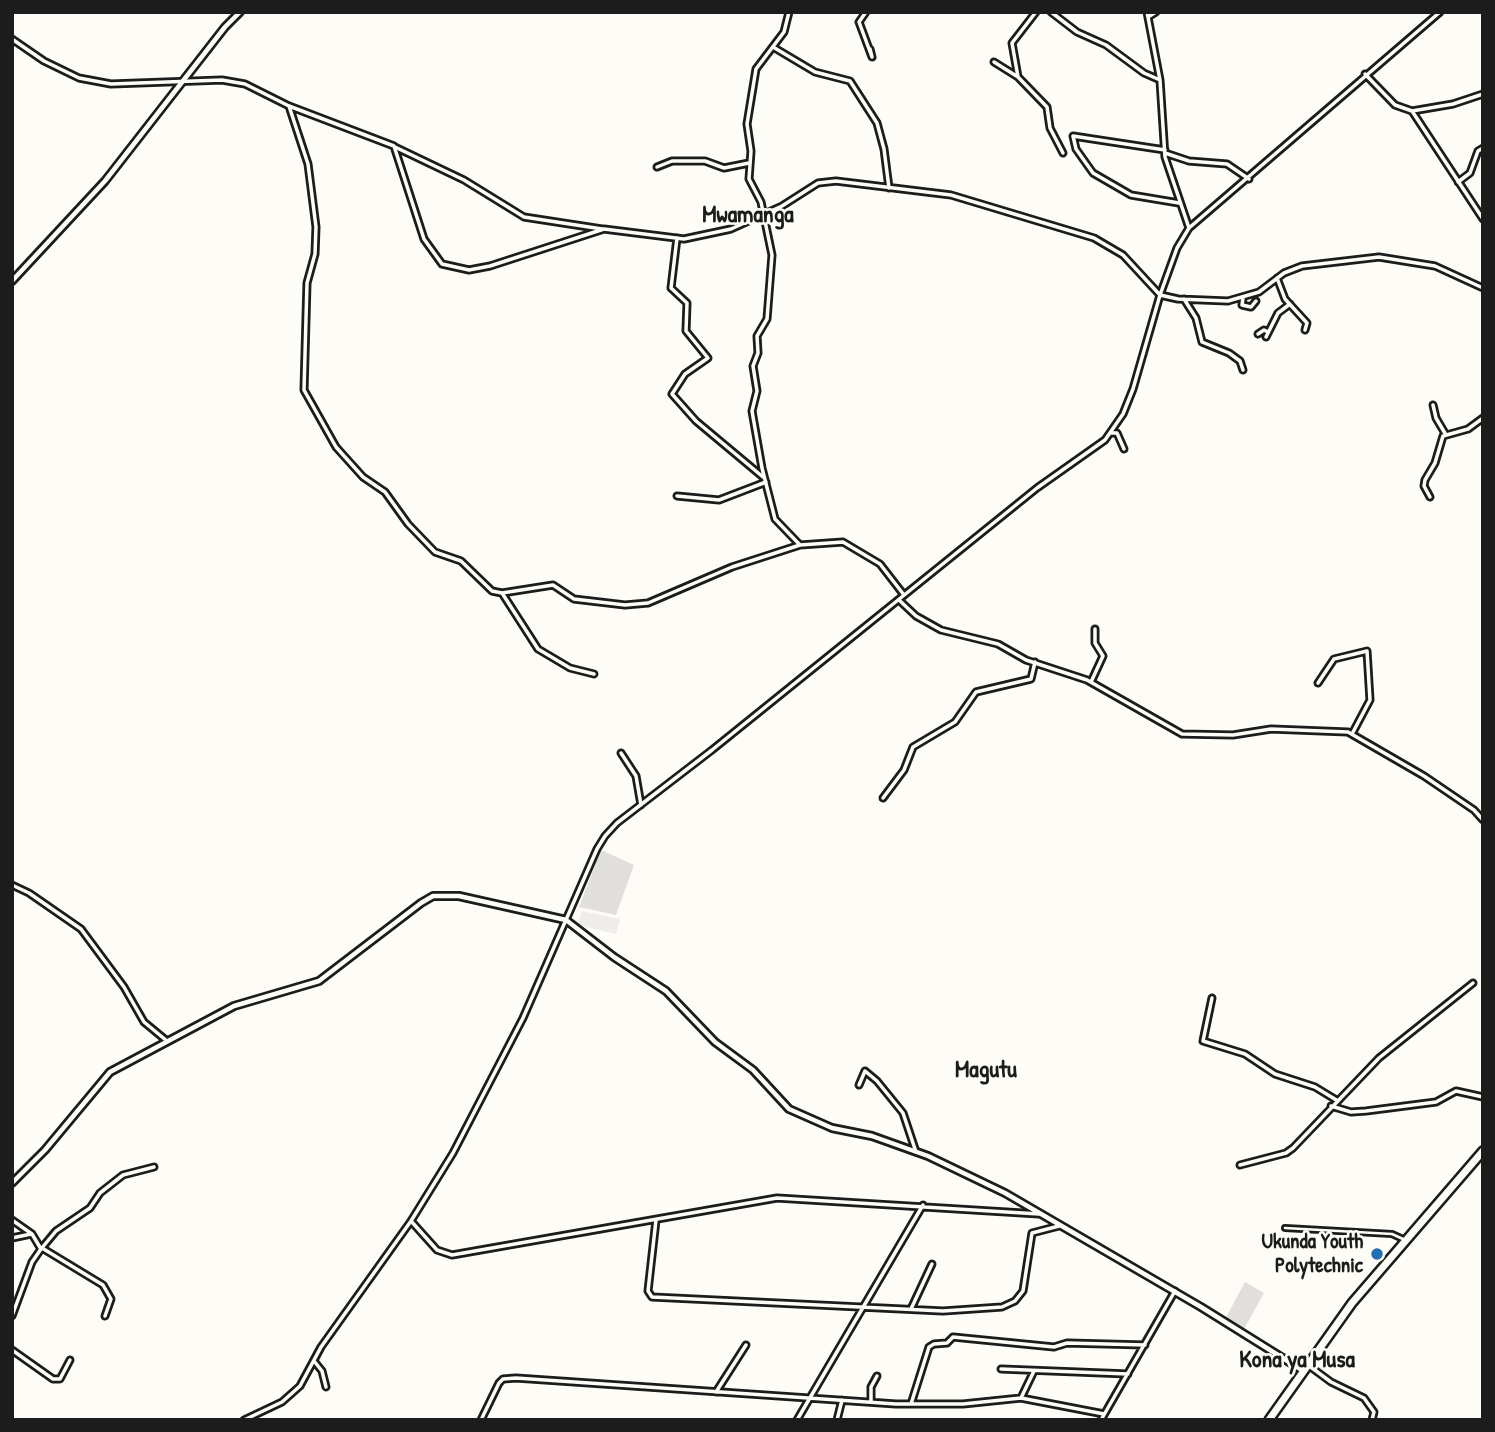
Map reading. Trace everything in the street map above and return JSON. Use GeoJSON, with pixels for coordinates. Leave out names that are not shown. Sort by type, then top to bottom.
{"type":"FeatureCollection","features":[{"type":"Feature","properties":{"kind":"highway"},"geometry":{"type":"LineString","coordinates":[[1269,1420],[1304,1367],[1352,1303],[1483,1151]]}},
{"type":"Feature","properties":{"kind":"street"},"geometry":{"type":"LineString","coordinates":[[12,281],[96,191],[240,12]]}},
{"type":"Feature","properties":{"kind":"street"},"geometry":{"type":"LineString","coordinates":[[789,12],[784,32],[756,69],[747,124],[751,187],[761,202],[772,269],[767,319],[757,336],[759,349],[753,366],[757,391],[752,411],[775,519],[800,545]]}},
{"type":"Feature","properties":{"kind":"street"},"geometry":{"type":"LineString","coordinates":[[866,12],[859,22],[872,57],[870,50]]}},
{"type":"Feature","properties":{"kind":"street"},"geometry":{"type":"LineString","coordinates":[[1018,77],[1012,43],[1036,12]]}},
{"type":"Feature","properties":{"kind":"street"},"geometry":{"type":"LineString","coordinates":[[1051,12],[1077,32],[1160,80]]}},
{"type":"Feature","properties":{"kind":"street"},"geometry":{"type":"LineString","coordinates":[[1156,12],[1147,14],[1160,80],[1165,151],[1189,228]]}},
{"type":"Feature","properties":{"kind":"street"},"geometry":{"type":"LineString","coordinates":[[244,1420],[282,1402],[300,1386],[321,1347],[411,1221],[453,1153],[523,1018],[601,841],[618,823],[1111,433],[1123,414],[1133,389],[1160,295],[1177,248],[1189,228],[1440,12]]}},
{"type":"Feature","properties":{"kind":"street"},"geometry":{"type":"LineString","coordinates":[[12,39],[44,61],[79,78],[111,84],[184,80],[222,80],[245,84],[289,106],[394,146],[464,180],[524,217],[677,238],[731,229],[824,181],[951,195],[1094,238],[1123,255],[1160,295],[1184,299],[1243,299],[1302,266],[1379,257],[1435,266],[1483,288]]}},
{"type":"Feature","properties":{"kind":"street"},"geometry":{"type":"LineString","coordinates":[[773,47],[815,72],[850,81],[877,123],[884,149],[889,188]]}},
{"type":"Feature","properties":{"kind":"street"},"geometry":{"type":"LineString","coordinates":[[994,62],[1018,77],[1047,107],[1050,128],[1063,153]]}},
{"type":"Feature","properties":{"kind":"street"},"geometry":{"type":"LineString","coordinates":[[1365,74],[1395,105],[1412,111],[1453,104],[1483,94]]}},
{"type":"Feature","properties":{"kind":"street"},"geometry":{"type":"LineString","coordinates":[[289,106],[307,164],[316,227],[315,254],[307,283],[305,394],[336,447],[363,477],[385,492],[412,528],[435,552],[461,561],[492,591],[502,593],[553,585],[574,599],[610,605],[648,603],[732,567],[800,545],[843,542],[880,564],[904,595]]}},
{"type":"Feature","properties":{"kind":"street"},"geometry":{"type":"LineString","coordinates":[[1412,111],[1483,219]]}},
{"type":"Feature","properties":{"kind":"street"},"geometry":{"type":"LineString","coordinates":[[1180,203],[1131,195],[1093,173],[1076,149],[1073,136],[1165,151],[1189,161],[1227,164],[1248,179]]}},
{"type":"Feature","properties":{"kind":"street"},"geometry":{"type":"LineString","coordinates":[[394,146],[424,239],[442,264],[469,270],[491,266],[604,229]]}},
{"type":"Feature","properties":{"kind":"street"},"geometry":{"type":"LineString","coordinates":[[1458,182],[1470,173],[1478,151],[1483,148]]}},
{"type":"Feature","properties":{"kind":"street"},"geometry":{"type":"LineString","coordinates":[[657,167],[672,160],[705,161],[724,167],[749,163]]}},
{"type":"Feature","properties":{"kind":"street"},"geometry":{"type":"LineString","coordinates":[[677,238],[671,288],[687,303],[686,331],[708,358],[685,374],[672,394],[696,421],[765,480]]}},
{"type":"Feature","properties":{"kind":"street"},"geometry":{"type":"LineString","coordinates":[[1277,278],[1290,304],[1307,323],[1305,330]]}},
{"type":"Feature","properties":{"kind":"street"},"geometry":{"type":"LineString","coordinates":[[1184,299],[1196,318],[1202,342],[1240,361],[1243,370]]}},
{"type":"Feature","properties":{"kind":"street"},"geometry":{"type":"LineString","coordinates":[[1243,299],[1242,305],[1251,307],[1256,301]]}},
{"type":"Feature","properties":{"kind":"street"},"geometry":{"type":"LineString","coordinates":[[1258,334],[1264,330],[1267,334],[1278,313],[1290,304]]}},
{"type":"Feature","properties":{"kind":"street"},"geometry":{"type":"LineString","coordinates":[[1433,405],[1436,418],[1446,435]]}},
{"type":"Feature","properties":{"kind":"street"},"geometry":{"type":"LineString","coordinates":[[1430,497],[1426,491],[1425,480],[1435,463],[1440,443],[1446,435],[1468,429],[1483,418]]}},
{"type":"Feature","properties":{"kind":"street"},"geometry":{"type":"LineString","coordinates":[[1111,433],[1117,433],[1124,449]]}},
{"type":"Feature","properties":{"kind":"street"},"geometry":{"type":"LineString","coordinates":[[677,496],[719,500],[765,480]]}},
{"type":"Feature","properties":{"kind":"street"},"geometry":{"type":"LineString","coordinates":[[502,593],[538,649],[570,668],[594,674]]}},
{"type":"Feature","properties":{"kind":"street"},"geometry":{"type":"LineString","coordinates":[[899,600],[916,616],[941,630],[998,645],[1035,662],[1091,682],[1182,734],[1233,735],[1293,729],[1352,734],[1424,776],[1474,810],[1483,820]]}},
{"type":"Feature","properties":{"kind":"street"},"geometry":{"type":"LineString","coordinates":[[1091,682],[1103,656],[1095,643],[1095,629]]}},
{"type":"Feature","properties":{"kind":"street"},"geometry":{"type":"LineString","coordinates":[[1318,683],[1334,659],[1367,650],[1370,700],[1352,734]]}},
{"type":"Feature","properties":{"kind":"street"},"geometry":{"type":"LineString","coordinates":[[883,798],[904,770],[914,747],[955,722],[976,692],[1031,680],[1035,662]]}},
{"type":"Feature","properties":{"kind":"street"},"geometry":{"type":"LineString","coordinates":[[621,753],[636,776],[641,805]]}},
{"type":"Feature","properties":{"kind":"street"},"geometry":{"type":"LineString","coordinates":[[12,885],[81,929],[124,988],[144,1022],[167,1041]]}},
{"type":"Feature","properties":{"kind":"street"},"geometry":{"type":"LineString","coordinates":[[12,1183],[46,1150],[110,1072],[234,1006],[309,985],[329,976],[433,896],[458,896],[566,920],[614,957],[666,991],[715,1042],[753,1070],[789,1109],[832,1128],[872,1136],[916,1152],[1005,1193],[1304,1367],[1364,1398],[1374,1409],[1372,1420]]}},
{"type":"Feature","properties":{"kind":"street"},"geometry":{"type":"LineString","coordinates":[[1240,1165],[1286,1153],[1379,1058],[1473,983]]}},
{"type":"Feature","properties":{"kind":"street"},"geometry":{"type":"LineString","coordinates":[[1212,998],[1203,1041],[1245,1054],[1275,1074],[1315,1087],[1338,1101]]}},
{"type":"Feature","properties":{"kind":"street"},"geometry":{"type":"LineString","coordinates":[[859,1085],[865,1071],[877,1081],[903,1113],[916,1152]]}},
{"type":"Feature","properties":{"kind":"street"},"geometry":{"type":"LineString","coordinates":[[1331,1106],[1351,1112],[1366,1111],[1436,1102],[1456,1091],[1483,1097]]}},
{"type":"Feature","properties":{"kind":"street"},"geometry":{"type":"LineString","coordinates":[[12,1316],[32,1262],[56,1231],[90,1208],[100,1193],[123,1175],[155,1167]]}},
{"type":"Feature","properties":{"kind":"street"},"geometry":{"type":"LineString","coordinates":[[411,1221],[436,1250],[452,1255],[791,1197],[1039,1214]]}},
{"type":"Feature","properties":{"kind":"street"},"geometry":{"type":"LineString","coordinates":[[797,1420],[923,1205]]}},
{"type":"Feature","properties":{"kind":"street"},"geometry":{"type":"LineString","coordinates":[[12,1220],[32,1234],[42,1249],[103,1285],[111,1299],[105,1316]]}},
{"type":"Feature","properties":{"kind":"street"},"geometry":{"type":"LineString","coordinates":[[656,1220],[648,1291],[652,1297],[960,1311],[1008,1305],[1023,1291],[1032,1233],[1059,1226]]}},
{"type":"Feature","properties":{"kind":"street"},"geometry":{"type":"LineString","coordinates":[[1285,1228],[1392,1234],[1406,1240]]}},
{"type":"Feature","properties":{"kind":"street"},"geometry":{"type":"LineString","coordinates":[[12,1238],[32,1234]]}},
{"type":"Feature","properties":{"kind":"street"},"geometry":{"type":"LineString","coordinates":[[911,1309],[932,1264]]}},
{"type":"Feature","properties":{"kind":"street"},"geometry":{"type":"LineString","coordinates":[[1101,1420],[1175,1291]]}},
{"type":"Feature","properties":{"kind":"street"},"geometry":{"type":"LineString","coordinates":[[911,1404],[929,1347],[947,1343],[953,1337],[1054,1347],[1067,1343],[1145,1345]]}},
{"type":"Feature","properties":{"kind":"street"},"geometry":{"type":"LineString","coordinates":[[716,1392],[746,1345]]}},
{"type":"Feature","properties":{"kind":"street"},"geometry":{"type":"LineString","coordinates":[[12,1350],[53,1379],[60,1379],[70,1360]]}},
{"type":"Feature","properties":{"kind":"street"},"geometry":{"type":"LineString","coordinates":[[314,1361],[323,1371],[326,1387]]}},
{"type":"Feature","properties":{"kind":"street"},"geometry":{"type":"LineString","coordinates":[[1001,1369],[1128,1374]]}},
{"type":"Feature","properties":{"kind":"street"},"geometry":{"type":"LineString","coordinates":[[1021,1398],[1034,1371]]}},
{"type":"Feature","properties":{"kind":"street"},"geometry":{"type":"LineString","coordinates":[[871,1402],[871,1387],[877,1376]]}},
{"type":"Feature","properties":{"kind":"street"},"geometry":{"type":"LineString","coordinates":[[481,1420],[499,1383],[508,1378],[911,1404],[1021,1398],[1104,1414]]}},
{"type":"Feature","properties":{"kind":"street"},"geometry":{"type":"LineString","coordinates":[[837,1420],[842,1401]]}},
{"type":"Feature","properties":{"kind":"shaded area"},"geometry":{"type":"Polygon","coordinates":[[[601,850],[634,865],[616,915],[579,907],[601,850]]]}},
{"type":"Feature","properties":{"kind":"shaded area"},"geometry":{"type":"Polygon","coordinates":[[[582,911],[620,919],[616,934],[578,925],[582,911]]]}},
{"type":"Feature","properties":{"kind":"shaded area"},"geometry":{"type":"Polygon","coordinates":[[[1245,1282],[1264,1293],[1243,1331],[1224,1321],[1245,1282]]]}},
{"type":"Feature","properties":{"kind":"place","name":"Ukunda Youth Polytechnic"},"geometry":{"type":"Point","coordinates":[1377,1254]}},
{"type":"Feature","properties":{"kind":"district","name":"Mwamanga"},"geometry":{"type":"Point","coordinates":[748,216]}},
{"type":"Feature","properties":{"kind":"district","name":"Magutu"},"geometry":{"type":"Point","coordinates":[986,1071]}},
{"type":"Feature","properties":{"kind":"district","name":"Kona ya Musa"},"geometry":{"type":"Point","coordinates":[1297,1361]}}]}
